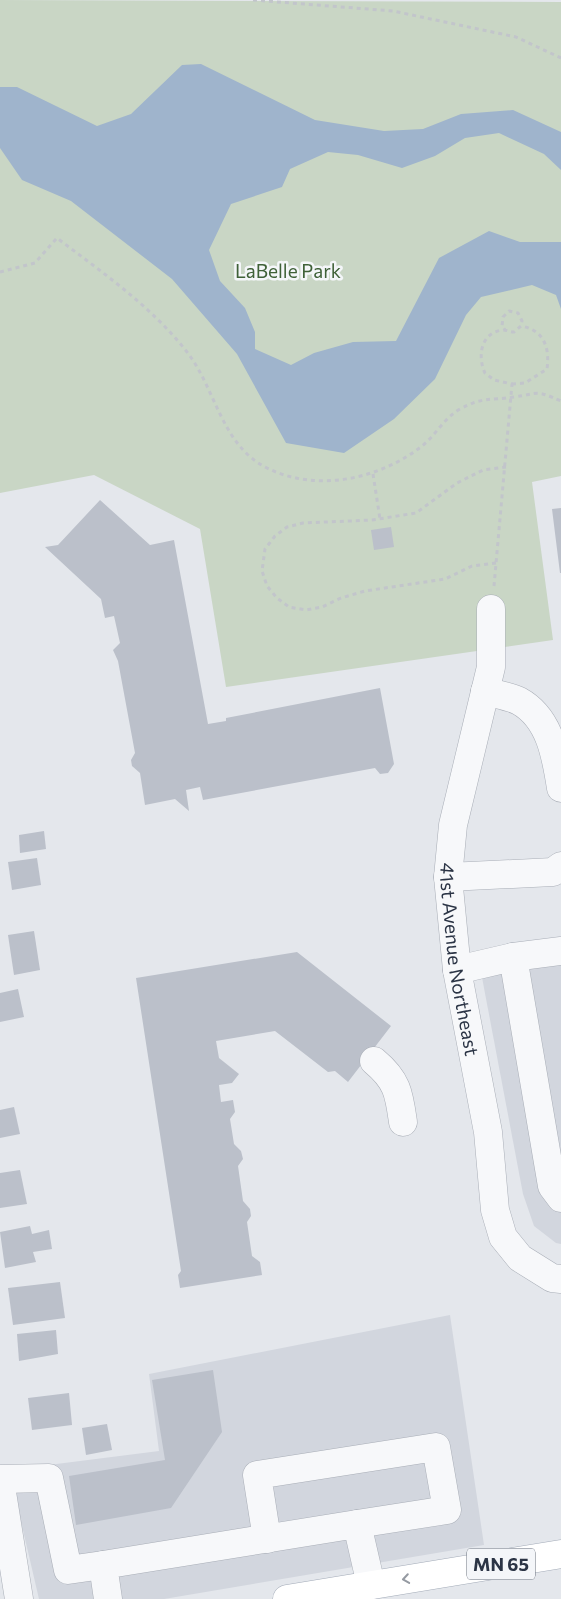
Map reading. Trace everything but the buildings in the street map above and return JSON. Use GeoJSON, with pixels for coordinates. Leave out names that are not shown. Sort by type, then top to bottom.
{"type":"FeatureCollection","features":[{"type":"Feature","properties":{"kind":"main road","name":"MN 65"},"geometry":{"type":"LineString","coordinates":[[287,1599],[372,1592],[561,1554]]}},
{"type":"Feature","properties":{"kind":"street","name":"41st Avenue Northeast"},"geometry":{"type":"LineString","coordinates":[[491,609],[491,667],[453,825],[448,877],[457,970],[488,1132],[495,1210],[503,1237],[520,1258],[552,1278],[561,1279]]}},
{"type":"Feature","properties":{"kind":"street"},"geometry":{"type":"LineString","coordinates":[[485,692],[518,701],[539,717],[555,752],[561,788]]}},
{"type":"Feature","properties":{"kind":"street"},"geometry":{"type":"LineString","coordinates":[[448,877],[553,872],[561,866]]}},
{"type":"Feature","properties":{"kind":"street"},"geometry":{"type":"LineString","coordinates":[[457,970],[513,957],[561,951]]}},
{"type":"Feature","properties":{"kind":"street"},"geometry":{"type":"LineString","coordinates":[[513,957],[553,1141],[552,1186],[561,1198]]}},
{"type":"Feature","properties":{"kind":"street"},"geometry":{"type":"LineString","coordinates":[[374,1061],[388,1072],[398,1090],[403,1122]]}},
{"type":"Feature","properties":{"kind":"street"},"geometry":{"type":"LineString","coordinates":[[19,1599],[0,1479],[49,1478],[68,1570],[267,1539],[447,1510],[436,1446],[257,1476],[267,1539]]}},
{"type":"Feature","properties":{"kind":"street"},"geometry":{"type":"LineString","coordinates":[[357,1524],[372,1592]]}},
{"type":"Feature","properties":{"kind":"street"},"geometry":{"type":"LineString","coordinates":[[102,1565],[108,1599]]}},
{"type":"Feature","properties":{"kind":"path"},"geometry":{"type":"LineString","coordinates":[[253,0],[393,11],[516,37],[561,58]]}},
{"type":"Feature","properties":{"kind":"path"},"geometry":{"type":"LineString","coordinates":[[0,272],[35,263],[57,238],[133,295],[187,352],[200,372],[230,435],[247,456],[267,468],[297,478],[334,481],[373,474],[400,462],[418,449],[446,420],[459,410],[483,399],[513,398],[540,392],[561,401]]}},
{"type":"Feature","properties":{"kind":"path"},"geometry":{"type":"LineString","coordinates":[[505,330],[501,321],[502,317],[510,311],[518,313],[522,326]]}},
{"type":"Feature","properties":{"kind":"path"},"geometry":{"type":"LineString","coordinates":[[522,326],[537,331],[544,339],[549,356],[547,368],[538,377],[525,383],[512,384],[494,380],[485,373],[481,365],[480,354],[485,341],[492,333],[505,330],[514,332],[522,326]]}},
{"type":"Feature","properties":{"kind":"path"},"geometry":{"type":"LineString","coordinates":[[491,609],[513,398],[512,384]]}},
{"type":"Feature","properties":{"kind":"path"},"geometry":{"type":"LineString","coordinates":[[496,563],[472,566],[445,579],[365,591],[341,598],[322,607],[306,610],[289,607],[267,586],[262,571],[265,549],[275,536],[287,527],[303,523],[331,523],[416,512],[457,483],[483,470],[506,467]]}},
{"type":"Feature","properties":{"kind":"path"},"geometry":{"type":"LineString","coordinates":[[373,474],[380,518]]}},
{"type":"Feature","properties":{"kind":"shaded area"},"geometry":{"type":"Polygon","coordinates":[[[561,938],[561,1244],[556,1243],[534,1226],[523,1194],[477,951],[561,938]]]}},
{"type":"Feature","properties":{"kind":"shaded area"},"geometry":{"type":"Polygon","coordinates":[[[450,1315],[484,1545],[164,1599],[39,1599],[9,1470],[159,1451],[149,1374],[450,1315]]]}},
{"type":"Feature","properties":{"kind":"green space","name":"LaBelle Park"},"geometry":{"type":"Polygon","coordinates":[[[0,0],[561,2],[561,476],[532,482],[553,640],[226,687],[200,529],[94,475],[0,493],[0,0]]]}},
{"type":"Feature","properties":{"kind":"water"},"geometry":{"type":"Polygon","coordinates":[[[201,64],[315,120],[384,131],[423,129],[461,114],[513,110],[561,132],[561,170],[544,154],[499,133],[465,138],[435,156],[402,168],[358,155],[328,152],[290,169],[282,187],[231,204],[209,250],[220,281],[245,308],[255,332],[255,349],[291,365],[314,353],[353,342],[396,341],[439,258],[489,231],[520,242],[561,242],[561,309],[556,295],[532,285],[481,297],[466,315],[435,379],[394,419],[344,453],[286,443],[237,354],[172,279],[71,201],[22,180],[0,148],[0,87],[17,87],[97,126],[131,114],[182,65],[201,64]]]}}]}
